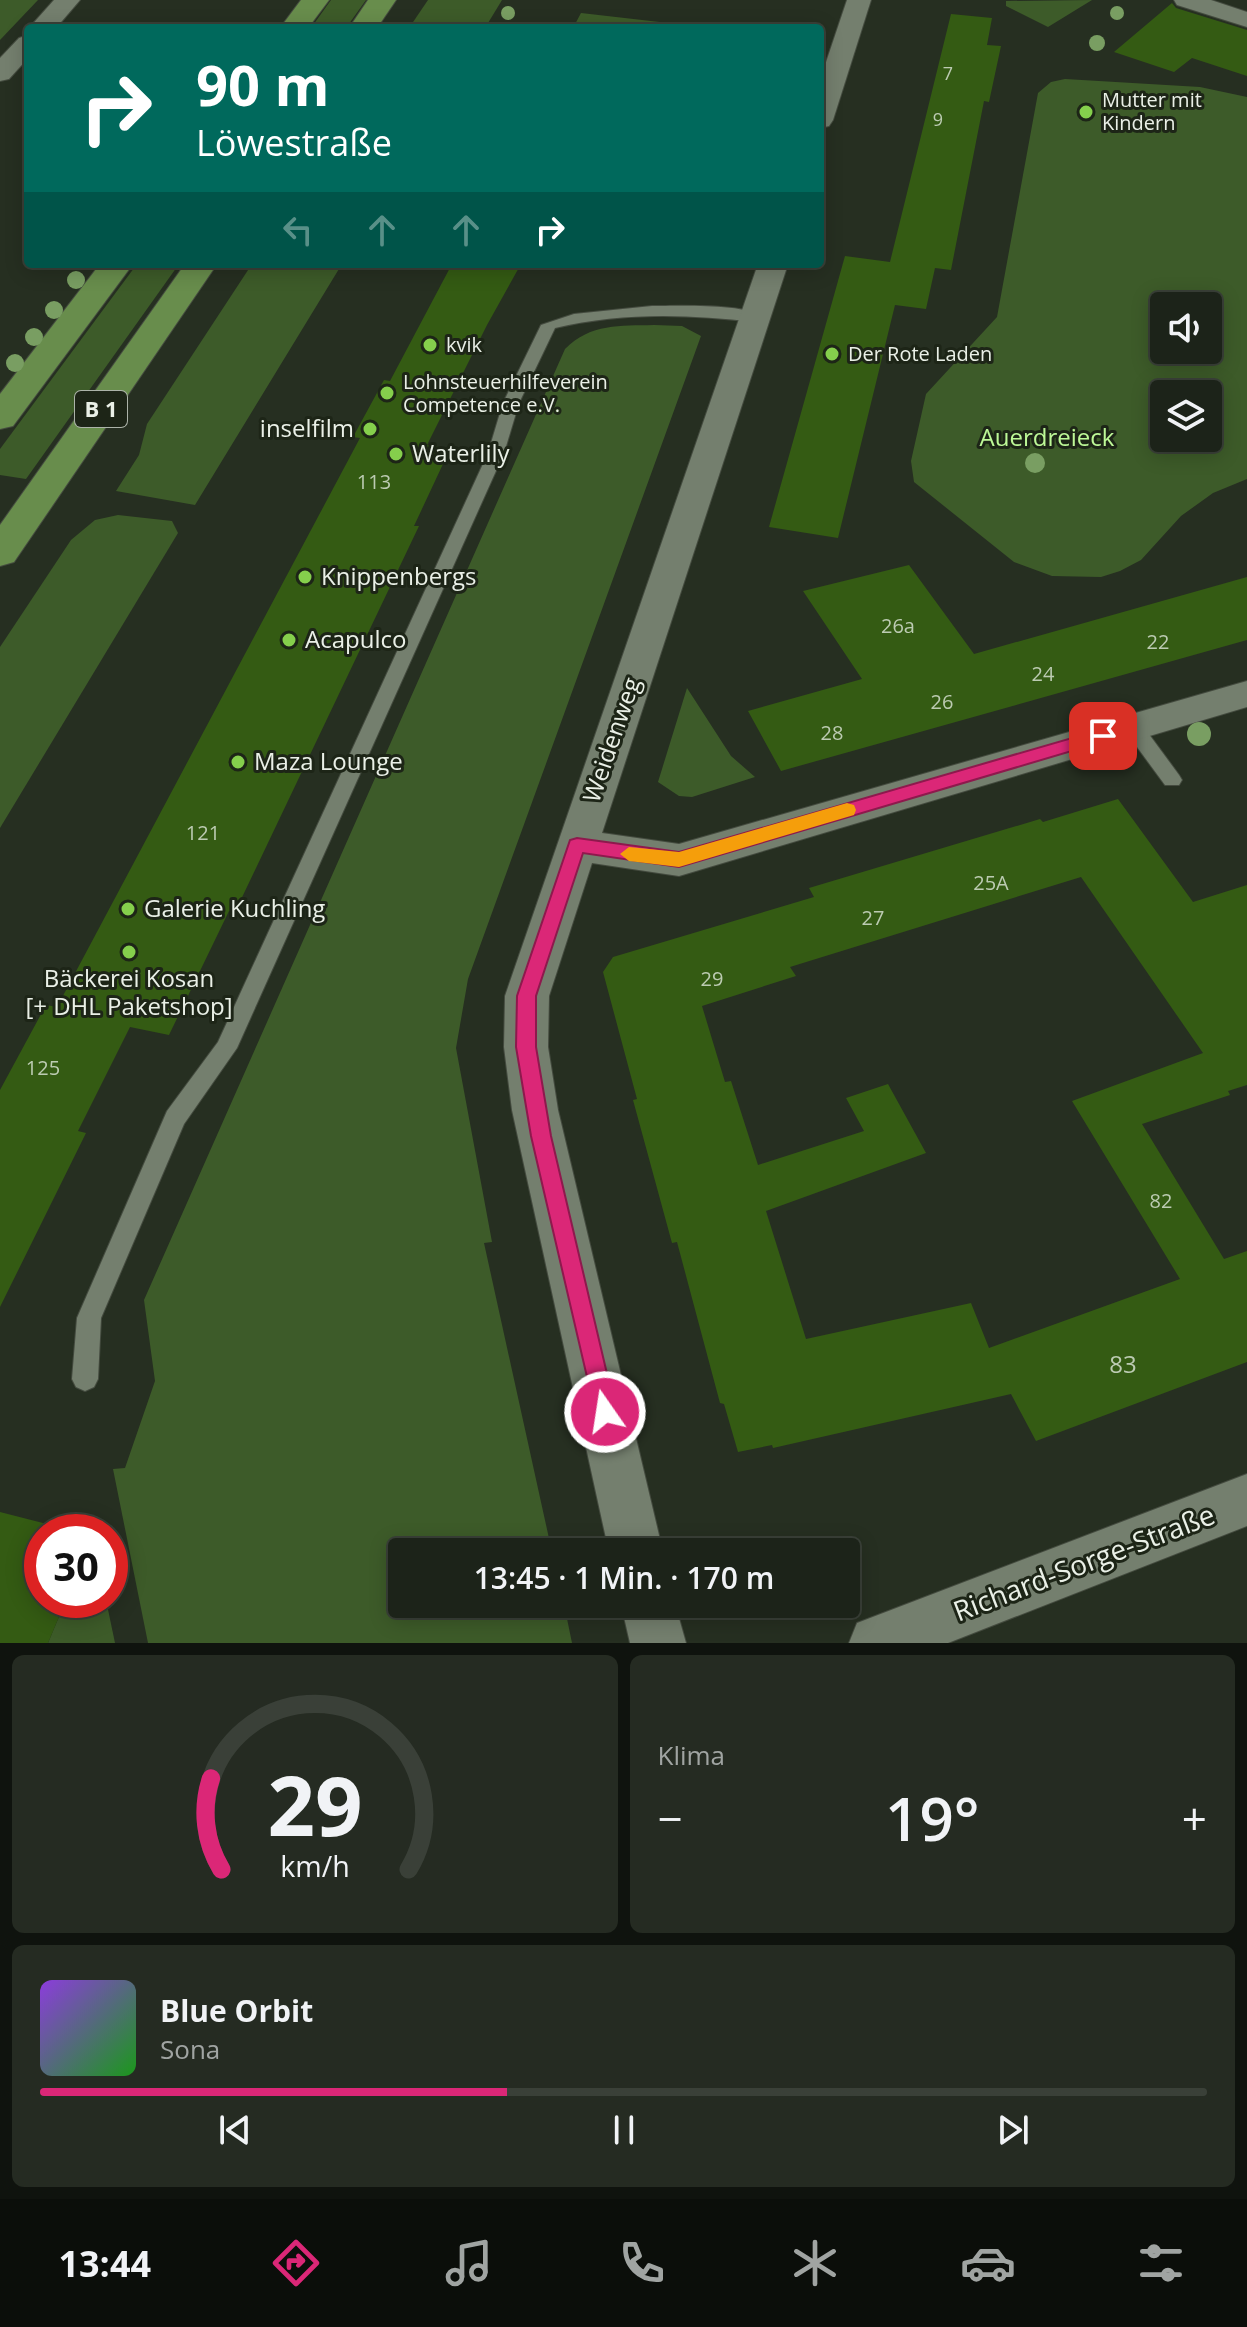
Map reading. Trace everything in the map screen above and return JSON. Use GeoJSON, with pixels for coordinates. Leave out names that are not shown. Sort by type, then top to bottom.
{"type":"FeatureCollection","features":[{"type":"Feature","properties":{"kind":"main road"},"geometry":{"type":"LineString","coordinates":[[297,24],[315,0]]}},
{"type":"Feature","properties":{"kind":"main road"},"geometry":{"type":"LineString","coordinates":[[366,24],[382,0]]}},
{"type":"Feature","properties":{"kind":"main road"},"geometry":{"type":"LineString","coordinates":[[0,418],[114,268]]}},
{"type":"Feature","properties":{"kind":"main road","name":"B 1"},"geometry":{"type":"LineString","coordinates":[[0,553],[198,268]]}},
{"type":"Feature","properties":{"kind":"street"},"geometry":{"type":"LineString","coordinates":[[46,24],[68,0]]}},
{"type":"Feature","properties":{"kind":"street"},"geometry":{"type":"LineString","coordinates":[[824,108],[859,0]]}},
{"type":"Feature","properties":{"kind":"street"},"geometry":{"type":"LineString","coordinates":[[1186,0],[1247,20]]}},
{"type":"Feature","properties":{"kind":"street"},"geometry":{"type":"LineString","coordinates":[[0,73],[24,47]]}},
{"type":"Feature","properties":{"kind":"street","name":"Weidenweg"},"geometry":{"type":"LineString","coordinates":[[633,1538],[544,1150],[526,1047],[527,996],[772,268]]}},
{"type":"Feature","properties":{"kind":"street"},"geometry":{"type":"LineString","coordinates":[[577,845],[679,860],[1247,694]]}},
{"type":"Feature","properties":{"kind":"street","name":"Richard-Sorge-Straße"},"geometry":{"type":"LineString","coordinates":[[877,1643],[1247,1500]]}},
{"type":"Feature","properties":{"kind":"street"},"geometry":{"type":"LineString","coordinates":[[652,1618],[658,1643]]}},
{"type":"Feature","properties":{"kind":"lane"},"geometry":{"type":"LineString","coordinates":[[85,1379],[89,1318],[175,1118],[226,1048],[496,453],[502,422],[520,380],[549,325],[576,317],[643,312],[707,311],[755,317]]}},
{"type":"Feature","properties":{"kind":"lane"},"geometry":{"type":"LineString","coordinates":[[1133,727],[1172,780]]}},
{"type":"Feature","properties":{"kind":"green space"},"geometry":{"type":"Polygon","coordinates":[[[0,0],[38,0],[0,40],[0,0]]]}},
{"type":"Feature","properties":{"kind":"green space"},"geometry":{"type":"Polygon","coordinates":[[[331,0],[366,0],[349,24],[314,24],[331,0]]]}},
{"type":"Feature","properties":{"kind":"green space"},"geometry":{"type":"Polygon","coordinates":[[[428,0],[502,0],[487,24],[412,24],[428,0]]]}},
{"type":"Feature","properties":{"kind":"green space"},"geometry":{"type":"Polygon","coordinates":[[[1092,0],[1048,27],[1006,6],[1006,1],[1092,0]]]}},
{"type":"Feature","properties":{"kind":"green space"},"geometry":{"type":"Polygon","coordinates":[[[581,13],[677,24],[575,24],[581,13]]]}},
{"type":"Feature","properties":{"kind":"green space","name":"Auerdreieck"},"geometry":{"type":"Polygon","coordinates":[[[1065,79],[1200,87],[1247,97],[1247,479],[1213,493],[1181,516],[1141,560],[1101,577],[1052,576],[1014,562],[914,482],[911,461],[926,394],[997,317],[1038,93],[1051,82],[1065,79]]]}},
{"type":"Feature","properties":{"kind":"green space"},"geometry":{"type":"Polygon","coordinates":[[[134,268],[176,268],[26,479],[0,475],[0,449],[134,268]]]}},
{"type":"Feature","properties":{"kind":"green space"},"geometry":{"type":"Polygon","coordinates":[[[249,268],[340,268],[195,505],[116,491],[139,455],[147,424],[249,268]]]}},
{"type":"Feature","properties":{"kind":"green space"},"geometry":{"type":"Polygon","coordinates":[[[618,326],[682,326],[701,336],[468,979],[456,1048],[492,1242],[484,1243],[549,1538],[388,1538],[388,1618],[567,1618],[572,1643],[148,1643],[128,1544],[128,1514],[122,1514],[113,1469],[125,1468],[155,1381],[144,1300],[565,349],[585,334],[618,326]]]}},
{"type":"Feature","properties":{"kind":"green space"},"geometry":{"type":"Polygon","coordinates":[[[118,515],[172,521],[178,533],[0,828],[0,647],[71,540],[95,520],[118,515]]]}},
{"type":"Feature","properties":{"kind":"green space"},"geometry":{"type":"Polygon","coordinates":[[[687,688],[731,756],[755,777],[692,797],[679,796],[658,782],[687,688]]]}},
{"type":"Feature","properties":{"kind":"green space"},"geometry":{"type":"Polygon","coordinates":[[[58,1618],[110,1618],[115,1643],[48,1643],[58,1618]]]}},
{"type":"Feature","properties":{"kind":"building"},"geometry":{"type":"Polygon","coordinates":[[[1172,3],[1176,8],[1247,30],[1247,76],[1192,58],[1174,72],[1114,52],[1172,3]]]}},
{"type":"Feature","properties":{"kind":"building"},"geometry":{"type":"Polygon","coordinates":[[[951,14],[992,18],[987,45],[1001,46],[989,102],[984,101],[951,270],[935,268],[926,309],[895,305],[838,538],[769,527],[845,256],[890,262],[951,14]]]}},
{"type":"Feature","properties":{"kind":"building"},"geometry":{"type":"Polygon","coordinates":[[[450,268],[519,268],[427,445],[450,449],[414,526],[419,526],[235,912],[229,911],[169,1035],[130,1027],[78,1131],[86,1133],[0,1307],[0,1090],[46,1005],[57,1007],[360,438],[353,437],[384,380],[390,381],[450,268]]]}},
{"type":"Feature","properties":{"kind":"building"},"geometry":{"type":"Polygon","coordinates":[[[909,565],[974,654],[1247,577],[1247,640],[781,771],[748,711],[862,679],[803,591],[909,565]]]}},
{"type":"Feature","properties":{"kind":"building"},"geometry":{"type":"Polygon","coordinates":[[[1118,799],[1193,902],[1247,885],[1247,1085],[1228,1091],[1230,1095],[1142,1124],[1224,1259],[1247,1251],[1247,1362],[1036,1441],[1011,1394],[773,1448],[772,1445],[738,1452],[724,1404],[720,1403],[677,1242],[672,1243],[633,1100],[637,1099],[603,972],[613,957],[814,897],[809,888],[1040,819],[1043,822],[1118,799]],[[1081,877],[790,967],[796,976],[702,1006],[725,1082],[731,1081],[758,1165],[864,1131],[846,1098],[888,1084],[926,1153],[766,1211],[806,1339],[971,1303],[989,1348],[1180,1279],[1072,1101],[1203,1053],[1081,877]]]}},
{"type":"Feature","properties":{"kind":"building"},"geometry":{"type":"Polygon","coordinates":[[[0,1512],[24,1518],[24,1618],[58,1618],[48,1643],[0,1643],[0,1512]]]}},
{"type":"Feature","properties":{"kind":"slow traffic"},"geometry":{"type":"LineString","coordinates":[[629,854],[679,860],[847,810]]}},
{"type":"Feature","properties":{"kind":"place","name":"Mutter mit Kindern"},"geometry":{"type":"Point","coordinates":[1086,112]}},
{"type":"Feature","properties":{"kind":"place","name":"kvik"},"geometry":{"type":"Point","coordinates":[430,345]}},
{"type":"Feature","properties":{"kind":"place","name":"Der Rote Laden"},"geometry":{"type":"Point","coordinates":[832,354]}},
{"type":"Feature","properties":{"kind":"place","name":"Lohnsteuerhilfeverein Competence e.V."},"geometry":{"type":"Point","coordinates":[387,393]}},
{"type":"Feature","properties":{"kind":"place","name":"inselfilm"},"geometry":{"type":"Point","coordinates":[370,429]}},
{"type":"Feature","properties":{"kind":"place","name":"Waterlily"},"geometry":{"type":"Point","coordinates":[396,454]}},
{"type":"Feature","properties":{"kind":"place","name":"Knippenbergs"},"geometry":{"type":"Point","coordinates":[305,577]}},
{"type":"Feature","properties":{"kind":"place","name":"Acapulco"},"geometry":{"type":"Point","coordinates":[289,640]}},
{"type":"Feature","properties":{"kind":"place","name":"Maza Lounge"},"geometry":{"type":"Point","coordinates":[238,762]}},
{"type":"Feature","properties":{"kind":"place","name":"Galerie Kuchling"},"geometry":{"type":"Point","coordinates":[128,909]}},
{"type":"Feature","properties":{"kind":"place","name":"Bäckerei Kosan [+ DHL Paketshop]"},"geometry":{"type":"Point","coordinates":[129,952]}},
{"type":"Feature","properties":{"kind":"route"},"geometry":{"type":"LineString","coordinates":[[605,1412],[535,1110],[526,1047],[527,996],[577,845],[679,860],[1103,736]]}}]}
